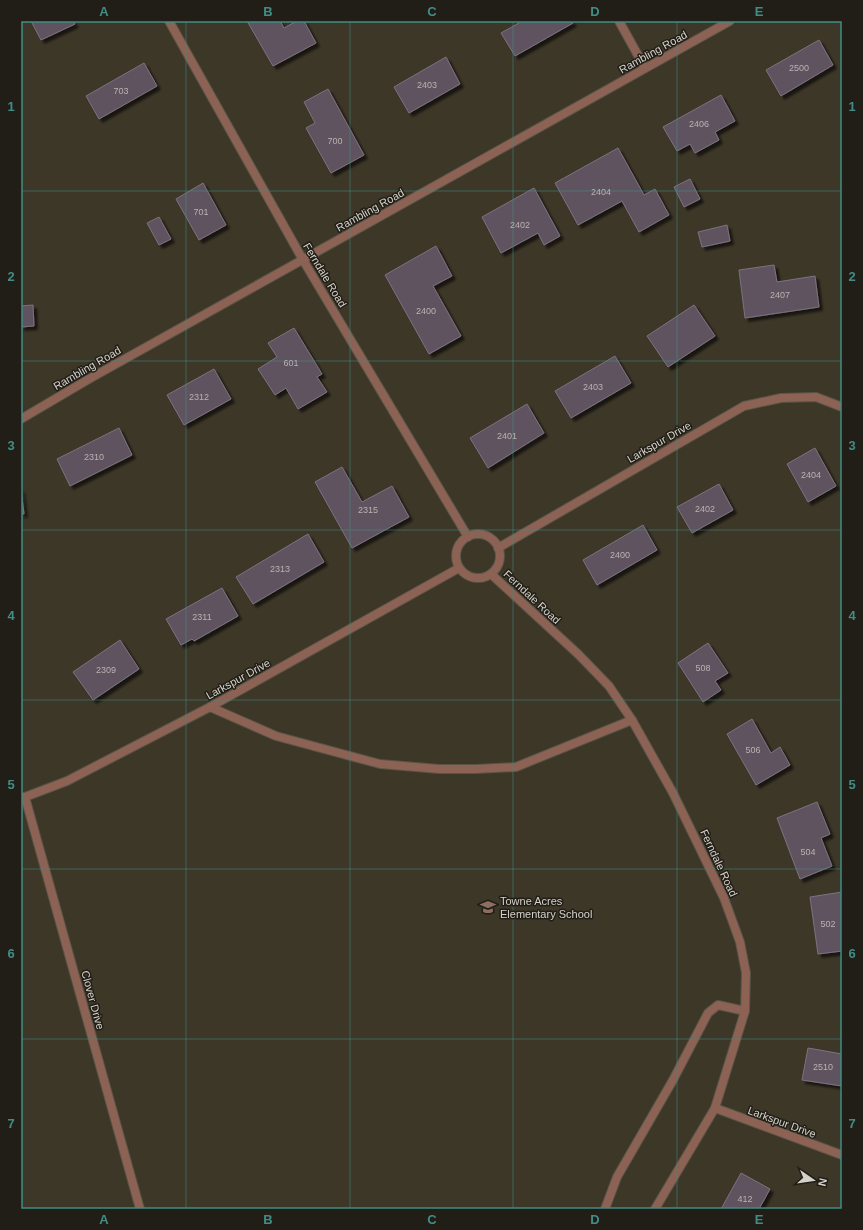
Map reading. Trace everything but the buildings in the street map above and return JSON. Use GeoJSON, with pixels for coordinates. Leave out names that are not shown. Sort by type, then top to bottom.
{"type":"FeatureCollection","features":[{"type":"Feature","properties":{"kind":"street","name":"Ferndale Road"},"geometry":{"type":"LineString","coordinates":[[169,21],[303,260],[468,537]]}},
{"type":"Feature","properties":{"kind":"street"},"geometry":{"type":"LineString","coordinates":[[619,21],[645,68]]}},
{"type":"Feature","properties":{"kind":"street","name":"Rambling Road"},"geometry":{"type":"LineString","coordinates":[[21,419],[89,379],[730,21]]}},
{"type":"Feature","properties":{"kind":"street","name":"Larkspur Drive"},"geometry":{"type":"LineString","coordinates":[[498,548],[744,406],[781,398],[816,397],[842,407]]}},
{"type":"Feature","properties":{"kind":"street"},"geometry":{"type":"LineString","coordinates":[[475,534],[482,534],[488,537],[498,548],[500,555],[496,569],[484,578],[477,579],[463,573],[456,561],[458,547],[462,541],[475,534]]}},
{"type":"Feature","properties":{"kind":"street","name":"Larkspur Drive"},"geometry":{"type":"LineString","coordinates":[[23,797],[67,781],[210,708],[459,568]]}},
{"type":"Feature","properties":{"kind":"street","name":"Ferndale Road"},"geometry":{"type":"LineString","coordinates":[[491,574],[593,670],[608,686],[632,720],[673,792],[724,898],[740,942],[746,973],[745,1011],[715,1108],[655,1209]]}},
{"type":"Feature","properties":{"kind":"street"},"geometry":{"type":"LineString","coordinates":[[210,708],[276,736],[350,756],[380,764],[438,769],[516,767],[632,720]]}},
{"type":"Feature","properties":{"kind":"street","name":"Clover Drive"},"geometry":{"type":"LineString","coordinates":[[23,797],[140,1209]]}},
{"type":"Feature","properties":{"kind":"street"},"geometry":{"type":"LineString","coordinates":[[605,1209],[617,1177],[674,1080],[708,1013],[718,1005],[745,1011]]}},
{"type":"Feature","properties":{"kind":"street","name":"Larkspur Drive"},"geometry":{"type":"LineString","coordinates":[[715,1108],[842,1156]]}},
{"type":"Feature","properties":{"kind":"place","name":"Towne Acres Elementary School"},"geometry":{"type":"Point","coordinates":[488,907]}}]}
